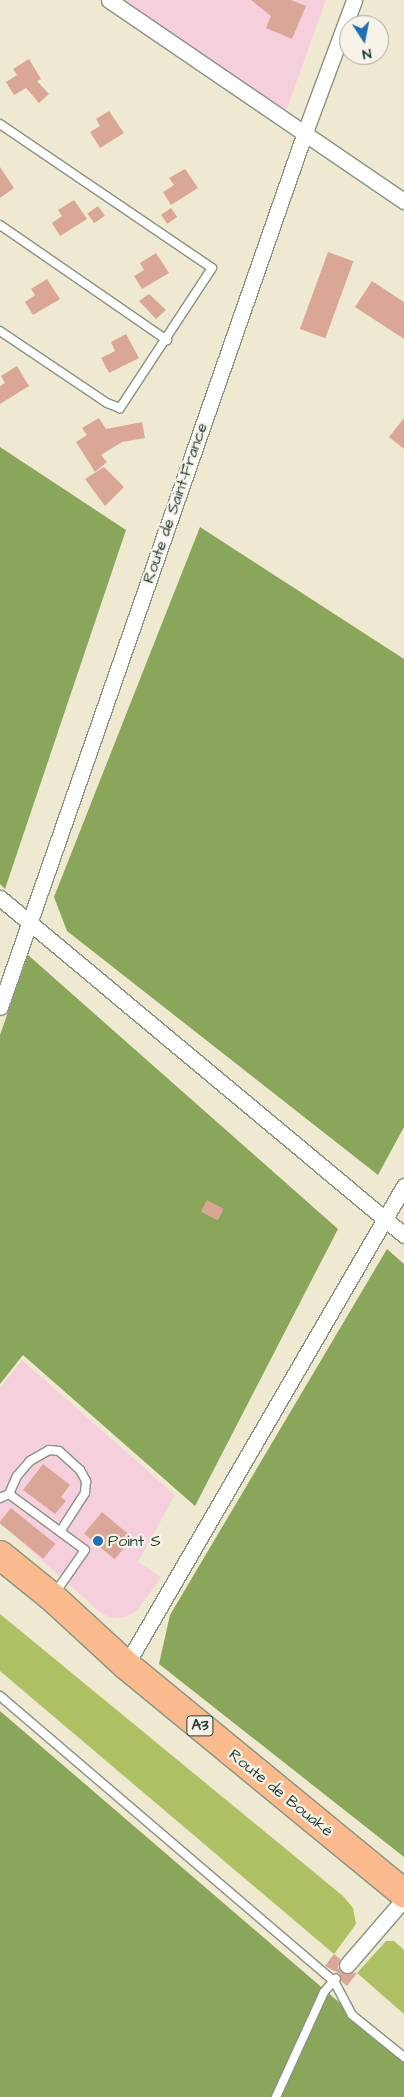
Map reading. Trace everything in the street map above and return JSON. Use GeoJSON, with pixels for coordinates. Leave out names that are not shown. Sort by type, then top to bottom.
{"type":"FeatureCollection","features":[{"type":"Feature","properties":{"kind":"highway","name":"Route de Bouaké"},"geometry":{"type":"LineString","coordinates":[[0,1555],[52,1597],[126,1665],[404,1893]]}},
{"type":"Feature","properties":{"kind":"street"},"geometry":{"type":"LineString","coordinates":[[109,0],[404,201]]}},
{"type":"Feature","properties":{"kind":"street","name":"Route de Saint-France"},"geometry":{"type":"LineString","coordinates":[[0,1007],[28,921],[305,132],[354,0]]}},
{"type":"Feature","properties":{"kind":"street"},"geometry":{"type":"LineString","coordinates":[[0,898],[404,1235]]}},
{"type":"Feature","properties":{"kind":"street"},"geometry":{"type":"LineString","coordinates":[[126,1665],[404,1186]]}},
{"type":"Feature","properties":{"kind":"street"},"geometry":{"type":"LineString","coordinates":[[347,1965],[404,1900]]}},
{"type":"Feature","properties":{"kind":"lane"},"geometry":{"type":"LineString","coordinates":[[0,124],[212,268],[167,340],[120,408],[107,403],[0,332]]}},
{"type":"Feature","properties":{"kind":"lane"},"geometry":{"type":"LineString","coordinates":[[0,225],[167,340]]}},
{"type":"Feature","properties":{"kind":"lane"},"geometry":{"type":"LineString","coordinates":[[0,1498],[9,1494],[17,1476],[30,1461],[49,1450],[59,1451],[80,1470],[86,1481],[85,1493],[60,1532]]}},
{"type":"Feature","properties":{"kind":"lane"},"geometry":{"type":"LineString","coordinates":[[9,1494],[85,1550],[52,1597]]}},
{"type":"Feature","properties":{"kind":"lane"},"geometry":{"type":"LineString","coordinates":[[0,1696],[335,1979],[352,2015],[404,2057]]}},
{"type":"Feature","properties":{"kind":"lane"},"geometry":{"type":"LineString","coordinates":[[276,2097],[324,1992],[335,1979]]}},
{"type":"Feature","properties":{"kind":"shaded area"},"geometry":{"type":"Polygon","coordinates":[[[118,0],[326,0],[286,111],[118,0]]]}},
{"type":"Feature","properties":{"kind":"shaded area"},"geometry":{"type":"Polygon","coordinates":[[[22,1360],[175,1495],[138,1562],[161,1577],[137,1611],[125,1617],[111,1618],[101,1613],[0,1523],[0,1388],[22,1360]]]}},
{"type":"Feature","properties":{"kind":"green space"},"geometry":{"type":"Polygon","coordinates":[[[0,447],[126,530],[5,889],[0,884],[0,447]]]}},
{"type":"Feature","properties":{"kind":"green space"},"geometry":{"type":"Polygon","coordinates":[[[200,527],[404,659],[404,1127],[378,1175],[67,931],[54,897],[200,527]]]}},
{"type":"Feature","properties":{"kind":"green space"},"geometry":{"type":"Polygon","coordinates":[[[28,955],[338,1229],[195,1506],[23,1355],[0,1384],[0,1035],[28,955]]]}},
{"type":"Feature","properties":{"kind":"green space"},"geometry":{"type":"Polygon","coordinates":[[[387,1249],[404,1264],[404,1857],[159,1664],[170,1615],[387,1249]]]}},
{"type":"Feature","properties":{"kind":"green space"},"geometry":{"type":"Polygon","coordinates":[[[0,1614],[343,1896],[353,1908],[356,1924],[334,1954],[0,1671],[0,1614]]]}},
{"type":"Feature","properties":{"kind":"green space"},"geometry":{"type":"Polygon","coordinates":[[[0,1711],[404,2058],[404,2097],[0,2097],[0,1711]]]}},
{"type":"Feature","properties":{"kind":"green space"},"geometry":{"type":"Polygon","coordinates":[[[386,1941],[394,1941],[404,1950],[404,2014],[357,1973],[386,1941]]]}},
{"type":"Feature","properties":{"kind":"building"},"geometry":{"type":"Polygon","coordinates":[[[251,0],[291,0],[306,6],[292,39],[266,28],[271,16],[251,0]]]}},
{"type":"Feature","properties":{"kind":"building"},"geometry":{"type":"Polygon","coordinates":[[[29,59],[41,79],[37,81],[49,94],[39,103],[26,88],[14,95],[6,82],[17,75],[13,69],[29,59]]]}},
{"type":"Feature","properties":{"kind":"building"},"geometry":{"type":"Polygon","coordinates":[[[109,111],[124,133],[100,148],[90,132],[100,126],[96,119],[109,111]]]}},
{"type":"Feature","properties":{"kind":"building"},"geometry":{"type":"Polygon","coordinates":[[[0,167],[14,188],[0,198],[0,167]]]}},
{"type":"Feature","properties":{"kind":"building"},"geometry":{"type":"Polygon","coordinates":[[[185,169],[198,188],[171,205],[163,192],[174,185],[169,178],[185,169]]]}},
{"type":"Feature","properties":{"kind":"building"},"geometry":{"type":"Polygon","coordinates":[[[74,200],[87,219],[60,236],[52,223],[62,216],[58,210],[74,200]]]}},
{"type":"Feature","properties":{"kind":"building"},"geometry":{"type":"Polygon","coordinates":[[[98,206],[105,216],[94,223],[87,213],[98,206]]]}},
{"type":"Feature","properties":{"kind":"building"},"geometry":{"type":"Polygon","coordinates":[[[171,208],[177,217],[167,224],[161,215],[171,208]]]}},
{"type":"Feature","properties":{"kind":"building"},"geometry":{"type":"Polygon","coordinates":[[[328,252],[353,261],[325,338],[300,329],[328,252]]]}},
{"type":"Feature","properties":{"kind":"building"},"geometry":{"type":"Polygon","coordinates":[[[156,253],[169,273],[142,289],[134,276],[144,270],[140,263],[156,253]]]}},
{"type":"Feature","properties":{"kind":"building"},"geometry":{"type":"Polygon","coordinates":[[[47,279],[60,299],[33,315],[25,302],[35,295],[31,289],[47,279]]]}},
{"type":"Feature","properties":{"kind":"building"},"geometry":{"type":"Polygon","coordinates":[[[372,281],[404,302],[404,339],[355,307],[372,281]]]}},
{"type":"Feature","properties":{"kind":"building"},"geometry":{"type":"Polygon","coordinates":[[[149,294],[166,310],[156,319],[139,301],[149,294]]]}},
{"type":"Feature","properties":{"kind":"building"},"geometry":{"type":"Polygon","coordinates":[[[126,334],[139,358],[109,373],[101,358],[115,351],[111,342],[126,334]]]}},
{"type":"Feature","properties":{"kind":"building"},"geometry":{"type":"Polygon","coordinates":[[[17,366],[29,386],[0,404],[0,386],[5,383],[1,376],[17,366]]]}},
{"type":"Feature","properties":{"kind":"building"},"geometry":{"type":"Polygon","coordinates":[[[99,418],[106,429],[142,422],[145,438],[122,442],[101,455],[107,462],[95,472],[76,442],[87,435],[82,428],[99,418]]]}},
{"type":"Feature","properties":{"kind":"building"},"geometry":{"type":"Polygon","coordinates":[[[404,418],[404,449],[389,437],[404,418]]]}},
{"type":"Feature","properties":{"kind":"building"},"geometry":{"type":"Polygon","coordinates":[[[104,467],[124,487],[105,506],[85,479],[104,467]]]}},
{"type":"Feature","properties":{"kind":"building"},"geometry":{"type":"Polygon","coordinates":[[[207,1200],[224,1209],[218,1220],[201,1211],[207,1200]]]}},
{"type":"Feature","properties":{"kind":"building"},"geometry":{"type":"Polygon","coordinates":[[[43,1464],[70,1485],[61,1497],[66,1501],[55,1514],[23,1490],[43,1464]]]}},
{"type":"Feature","properties":{"kind":"building"},"geometry":{"type":"Polygon","coordinates":[[[11,1508],[55,1544],[43,1559],[0,1524],[11,1508]]]}},
{"type":"Feature","properties":{"kind":"building"},"geometry":{"type":"Polygon","coordinates":[[[102,1512],[133,1538],[115,1559],[84,1533],[102,1512]]]}},
{"type":"Feature","properties":{"kind":"building"},"geometry":{"type":"Polygon","coordinates":[[[334,1954],[340,1959],[338,1968],[341,1972],[357,1973],[347,1986],[341,1981],[340,1974],[325,1966],[334,1954]]]}},
{"type":"Feature","properties":{"kind":"place","name":"Point S"},"geometry":{"type":"Point","coordinates":[98,1541]}}]}
